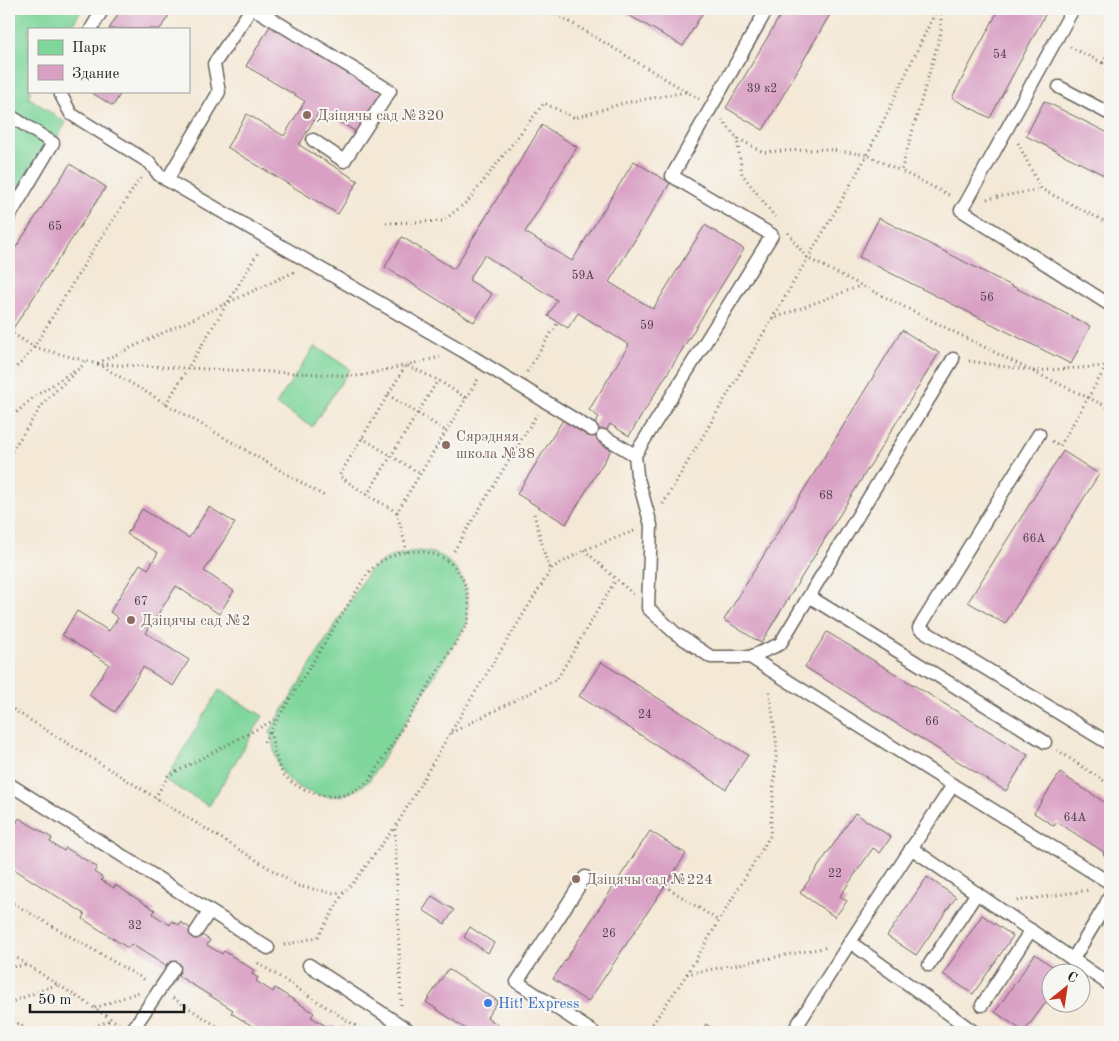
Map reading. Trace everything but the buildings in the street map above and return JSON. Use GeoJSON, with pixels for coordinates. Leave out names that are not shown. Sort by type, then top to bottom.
{"type":"FeatureCollection","features":[{"type":"Feature","properties":{"kind":"lane"},"geometry":{"type":"LineString","coordinates":[[92,28],[103,9]]}},
{"type":"Feature","properties":{"kind":"lane"},"geometry":{"type":"LineString","coordinates":[[167,180],[220,92],[214,64],[251,9]]}},
{"type":"Feature","properties":{"kind":"lane"},"geometry":{"type":"LineString","coordinates":[[255,9],[390,91],[344,161],[313,140]]}},
{"type":"Feature","properties":{"kind":"lane"},"geometry":{"type":"LineString","coordinates":[[767,9],[672,176],[772,235],[635,455],[637,474],[650,525],[648,608],[674,632],[711,657],[750,657],[780,644],[954,359]]}},
{"type":"Feature","properties":{"kind":"lane"},"geometry":{"type":"LineString","coordinates":[[1073,9],[966,203],[960,210],[1110,305]]}},
{"type":"Feature","properties":{"kind":"lane"},"geometry":{"type":"LineString","coordinates":[[1059,88],[1110,114]]}},
{"type":"Feature","properties":{"kind":"lane"},"geometry":{"type":"LineString","coordinates":[[62,92],[61,95],[72,114],[150,163],[159,175],[463,351],[635,455]]}},
{"type":"Feature","properties":{"kind":"lane"},"geometry":{"type":"LineString","coordinates":[[9,115],[53,144],[9,216]]}},
{"type":"Feature","properties":{"kind":"lane"},"geometry":{"type":"LineString","coordinates":[[1039,434],[919,628],[1110,744]]}},
{"type":"Feature","properties":{"kind":"lane"},"geometry":{"type":"LineString","coordinates":[[810,597],[1045,742]]}},
{"type":"Feature","properties":{"kind":"lane"},"geometry":{"type":"LineString","coordinates":[[750,657],[1110,884]]}},
{"type":"Feature","properties":{"kind":"lane"},"geometry":{"type":"LineString","coordinates":[[9,784],[268,948]]}},
{"type":"Feature","properties":{"kind":"lane"},"geometry":{"type":"LineString","coordinates":[[793,1032],[953,785]]}},
{"type":"Feature","properties":{"kind":"lane"},"geometry":{"type":"LineString","coordinates":[[911,848],[1110,985]]}},
{"type":"Feature","properties":{"kind":"lane"},"geometry":{"type":"LineString","coordinates":[[584,877],[517,982],[593,1032]]}},
{"type":"Feature","properties":{"kind":"lane"},"geometry":{"type":"LineString","coordinates":[[929,965],[977,893]]}},
{"type":"Feature","properties":{"kind":"lane"},"geometry":{"type":"LineString","coordinates":[[1073,959],[1110,895]]}},
{"type":"Feature","properties":{"kind":"lane"},"geometry":{"type":"LineString","coordinates":[[196,932],[209,912]]}},
{"type":"Feature","properties":{"kind":"lane"},"geometry":{"type":"LineString","coordinates":[[982,1006],[1031,930]]}},
{"type":"Feature","properties":{"kind":"lane"},"geometry":{"type":"LineString","coordinates":[[850,942],[974,1032]]}},
{"type":"Feature","properties":{"kind":"lane"},"geometry":{"type":"LineString","coordinates":[[310,965],[411,1032]]}},
{"type":"Feature","properties":{"kind":"lane"},"geometry":{"type":"LineString","coordinates":[[132,1032],[157,987],[174,968]]}},
{"type":"Feature","properties":{"kind":"path"},"geometry":{"type":"LineString","coordinates":[[548,9],[711,107],[737,138],[763,152],[824,150],[867,155],[966,203],[1042,189]]}},
{"type":"Feature","properties":{"kind":"path"},"geometry":{"type":"LineString","coordinates":[[900,171],[941,32],[941,9]]}},
{"type":"Feature","properties":{"kind":"path"},"geometry":{"type":"LineString","coordinates":[[1071,47],[1110,67]]}},
{"type":"Feature","properties":{"kind":"path"},"geometry":{"type":"LineString","coordinates":[[1103,63],[1110,48]]}},
{"type":"Feature","properties":{"kind":"path"},"geometry":{"type":"LineString","coordinates":[[386,223],[443,221],[468,201],[544,103],[574,118],[624,103],[687,92]]}},
{"type":"Feature","properties":{"kind":"path"},"geometry":{"type":"LineString","coordinates":[[1009,124],[1042,189],[1110,224]]}},
{"type":"Feature","properties":{"kind":"path"},"geometry":{"type":"LineString","coordinates":[[737,138],[742,174],[778,220]]}},
{"type":"Feature","properties":{"kind":"path"},"geometry":{"type":"LineString","coordinates":[[9,372],[22,362],[34,346],[150,163]]}},
{"type":"Feature","properties":{"kind":"path"},"geometry":{"type":"LineString","coordinates":[[784,228],[807,258],[860,286],[1110,408]]}},
{"type":"Feature","properties":{"kind":"path"},"geometry":{"type":"LineString","coordinates":[[166,404],[267,238]]}},
{"type":"Feature","properties":{"kind":"path"},"geometry":{"type":"LineString","coordinates":[[97,364],[312,264]]}},
{"type":"Feature","properties":{"kind":"path"},"geometry":{"type":"LineString","coordinates":[[771,320],[860,286]]}},
{"type":"Feature","properties":{"kind":"path"},"geometry":{"type":"LineString","coordinates":[[519,385],[558,322]]}},
{"type":"Feature","properties":{"kind":"path"},"geometry":{"type":"LineString","coordinates":[[9,331],[34,346],[97,364],[360,376],[463,351]]}},
{"type":"Feature","properties":{"kind":"path"},"geometry":{"type":"LineString","coordinates":[[954,359],[1032,371],[1107,366]]}},
{"type":"Feature","properties":{"kind":"path"},"geometry":{"type":"LineString","coordinates":[[1039,434],[1060,446],[1110,360]]}},
{"type":"Feature","properties":{"kind":"path"},"geometry":{"type":"LineString","coordinates":[[9,419],[34,397],[86,362]]}},
{"type":"Feature","properties":{"kind":"path"},"geometry":{"type":"LineString","coordinates":[[9,455],[45,401],[86,362]]}},
{"type":"Feature","properties":{"kind":"path"},"geometry":{"type":"LineString","coordinates":[[97,364],[326,497]]}},
{"type":"Feature","properties":{"kind":"path"},"geometry":{"type":"LineString","coordinates":[[406,365],[438,380],[466,398]]}},
{"type":"Feature","properties":{"kind":"path"},"geometry":{"type":"LineString","coordinates":[[397,512],[339,476],[406,365]]}},
{"type":"Feature","properties":{"kind":"path"},"geometry":{"type":"LineString","coordinates":[[407,552],[397,512],[486,365]]}},
{"type":"Feature","properties":{"kind":"path"},"geometry":{"type":"LineString","coordinates":[[1107,366],[1110,381]]}},
{"type":"Feature","properties":{"kind":"path"},"geometry":{"type":"LineString","coordinates":[[367,495],[438,380]]}},
{"type":"Feature","properties":{"kind":"path"},"geometry":{"type":"LineString","coordinates":[[388,395],[446,431]]}},
{"type":"Feature","properties":{"kind":"path"},"geometry":{"type":"LineString","coordinates":[[454,551],[546,401]]}},
{"type":"Feature","properties":{"kind":"path"},"geometry":{"type":"LineString","coordinates":[[362,438],[421,474]]}},
{"type":"Feature","properties":{"kind":"path"},"geometry":{"type":"LineString","coordinates":[[534,514],[548,566],[552,568]]}},
{"type":"Feature","properties":{"kind":"path"},"geometry":{"type":"LineString","coordinates":[[584,550],[648,608]]}},
{"type":"Feature","properties":{"kind":"path"},"geometry":{"type":"LineString","coordinates":[[264,742],[270,731],[368,573],[374,566],[384,559],[407,552],[420,551],[443,557],[453,565],[460,575],[467,592],[468,623],[370,781],[348,794],[337,796],[325,796],[302,788],[283,774],[274,751],[270,731]]}},
{"type":"Feature","properties":{"kind":"path"},"geometry":{"type":"LineString","coordinates":[[450,733],[557,680],[616,579]]}},
{"type":"Feature","properties":{"kind":"path"},"geometry":{"type":"LineString","coordinates":[[647,1032],[687,974],[770,836],[777,747],[766,667]]}},
{"type":"Feature","properties":{"kind":"path"},"geometry":{"type":"LineString","coordinates":[[9,707],[298,886],[334,893],[344,892]]}},
{"type":"Feature","properties":{"kind":"path"},"geometry":{"type":"LineString","coordinates":[[155,798],[168,776],[279,717]]}},
{"type":"Feature","properties":{"kind":"path"},"geometry":{"type":"LineString","coordinates":[[1045,742],[1110,785]]}},
{"type":"Feature","properties":{"kind":"path"},"geometry":{"type":"LineString","coordinates":[[268,948],[318,937],[344,892],[354,882],[395,828]]}},
{"type":"Feature","properties":{"kind":"path"},"geometry":{"type":"LineString","coordinates":[[664,886],[719,921]]}},
{"type":"Feature","properties":{"kind":"path"},"geometry":{"type":"LineString","coordinates":[[994,905],[1091,890]]}},
{"type":"Feature","properties":{"kind":"path"},"geometry":{"type":"LineString","coordinates":[[9,901],[157,987],[226,1032]]}},
{"type":"Feature","properties":{"kind":"path"},"geometry":{"type":"LineString","coordinates":[[687,974],[850,942]]}},
{"type":"Feature","properties":{"kind":"path"},"geometry":{"type":"LineString","coordinates":[[9,953],[132,1032]]}},
{"type":"Feature","properties":{"kind":"path"},"geometry":{"type":"LineString","coordinates":[[9,967],[28,965]]}},
{"type":"Feature","properties":{"kind":"path"},"geometry":{"type":"LineString","coordinates":[[9,1003],[58,984]]}},
{"type":"Feature","properties":{"kind":"path"},"geometry":{"type":"LineString","coordinates":[[95,1008],[157,987]]}},
{"type":"Feature","properties":{"kind":"path"},"geometry":{"type":"LineString","coordinates":[[9,1018],[31,1032]]}},
{"type":"Feature","properties":{"kind":"path"},"geometry":{"type":"LineString","coordinates":[[80,1032],[112,1020]]}},
{"type":"Feature","properties":{"kind":"green space"},"geometry":{"type":"Polygon","coordinates":[[[9,9],[82,9],[71,28],[28,28],[28,92],[30,92],[28,97],[66,123],[9,217],[9,9]]]}},
{"type":"Feature","properties":{"kind":"green space"},"geometry":{"type":"Polygon","coordinates":[[[315,346],[350,369],[312,427],[276,404],[315,346]]]}},
{"type":"Feature","properties":{"kind":"green space"},"geometry":{"type":"Polygon","coordinates":[[[420,551],[444,557],[460,575],[466,590],[468,606],[467,623],[369,781],[347,794],[338,796],[323,796],[307,791],[293,783],[282,772],[276,758],[270,731],[368,572],[379,563],[392,557],[420,551]]]}},
{"type":"Feature","properties":{"kind":"green space"},"geometry":{"type":"Polygon","coordinates":[[[219,690],[263,716],[209,806],[165,780],[219,690]]]}},
{"type":"Feature","properties":{"kind":"place","name":"Дзіцячы сад №320"},"geometry":{"type":"Point","coordinates":[307,115]}},
{"type":"Feature","properties":{"kind":"place","name":"Сярэдняя школа №38"},"geometry":{"type":"Point","coordinates":[446,445]}},
{"type":"Feature","properties":{"kind":"place","name":"Дзіцячы сад №2"},"geometry":{"type":"Point","coordinates":[131,620]}},
{"type":"Feature","properties":{"kind":"place","name":"Дзіцячы сад №224"},"geometry":{"type":"Point","coordinates":[576,879]}},
{"type":"Feature","properties":{"kind":"place","name":"Hit! Express"},"geometry":{"type":"Point","coordinates":[488,1003]}}]}
